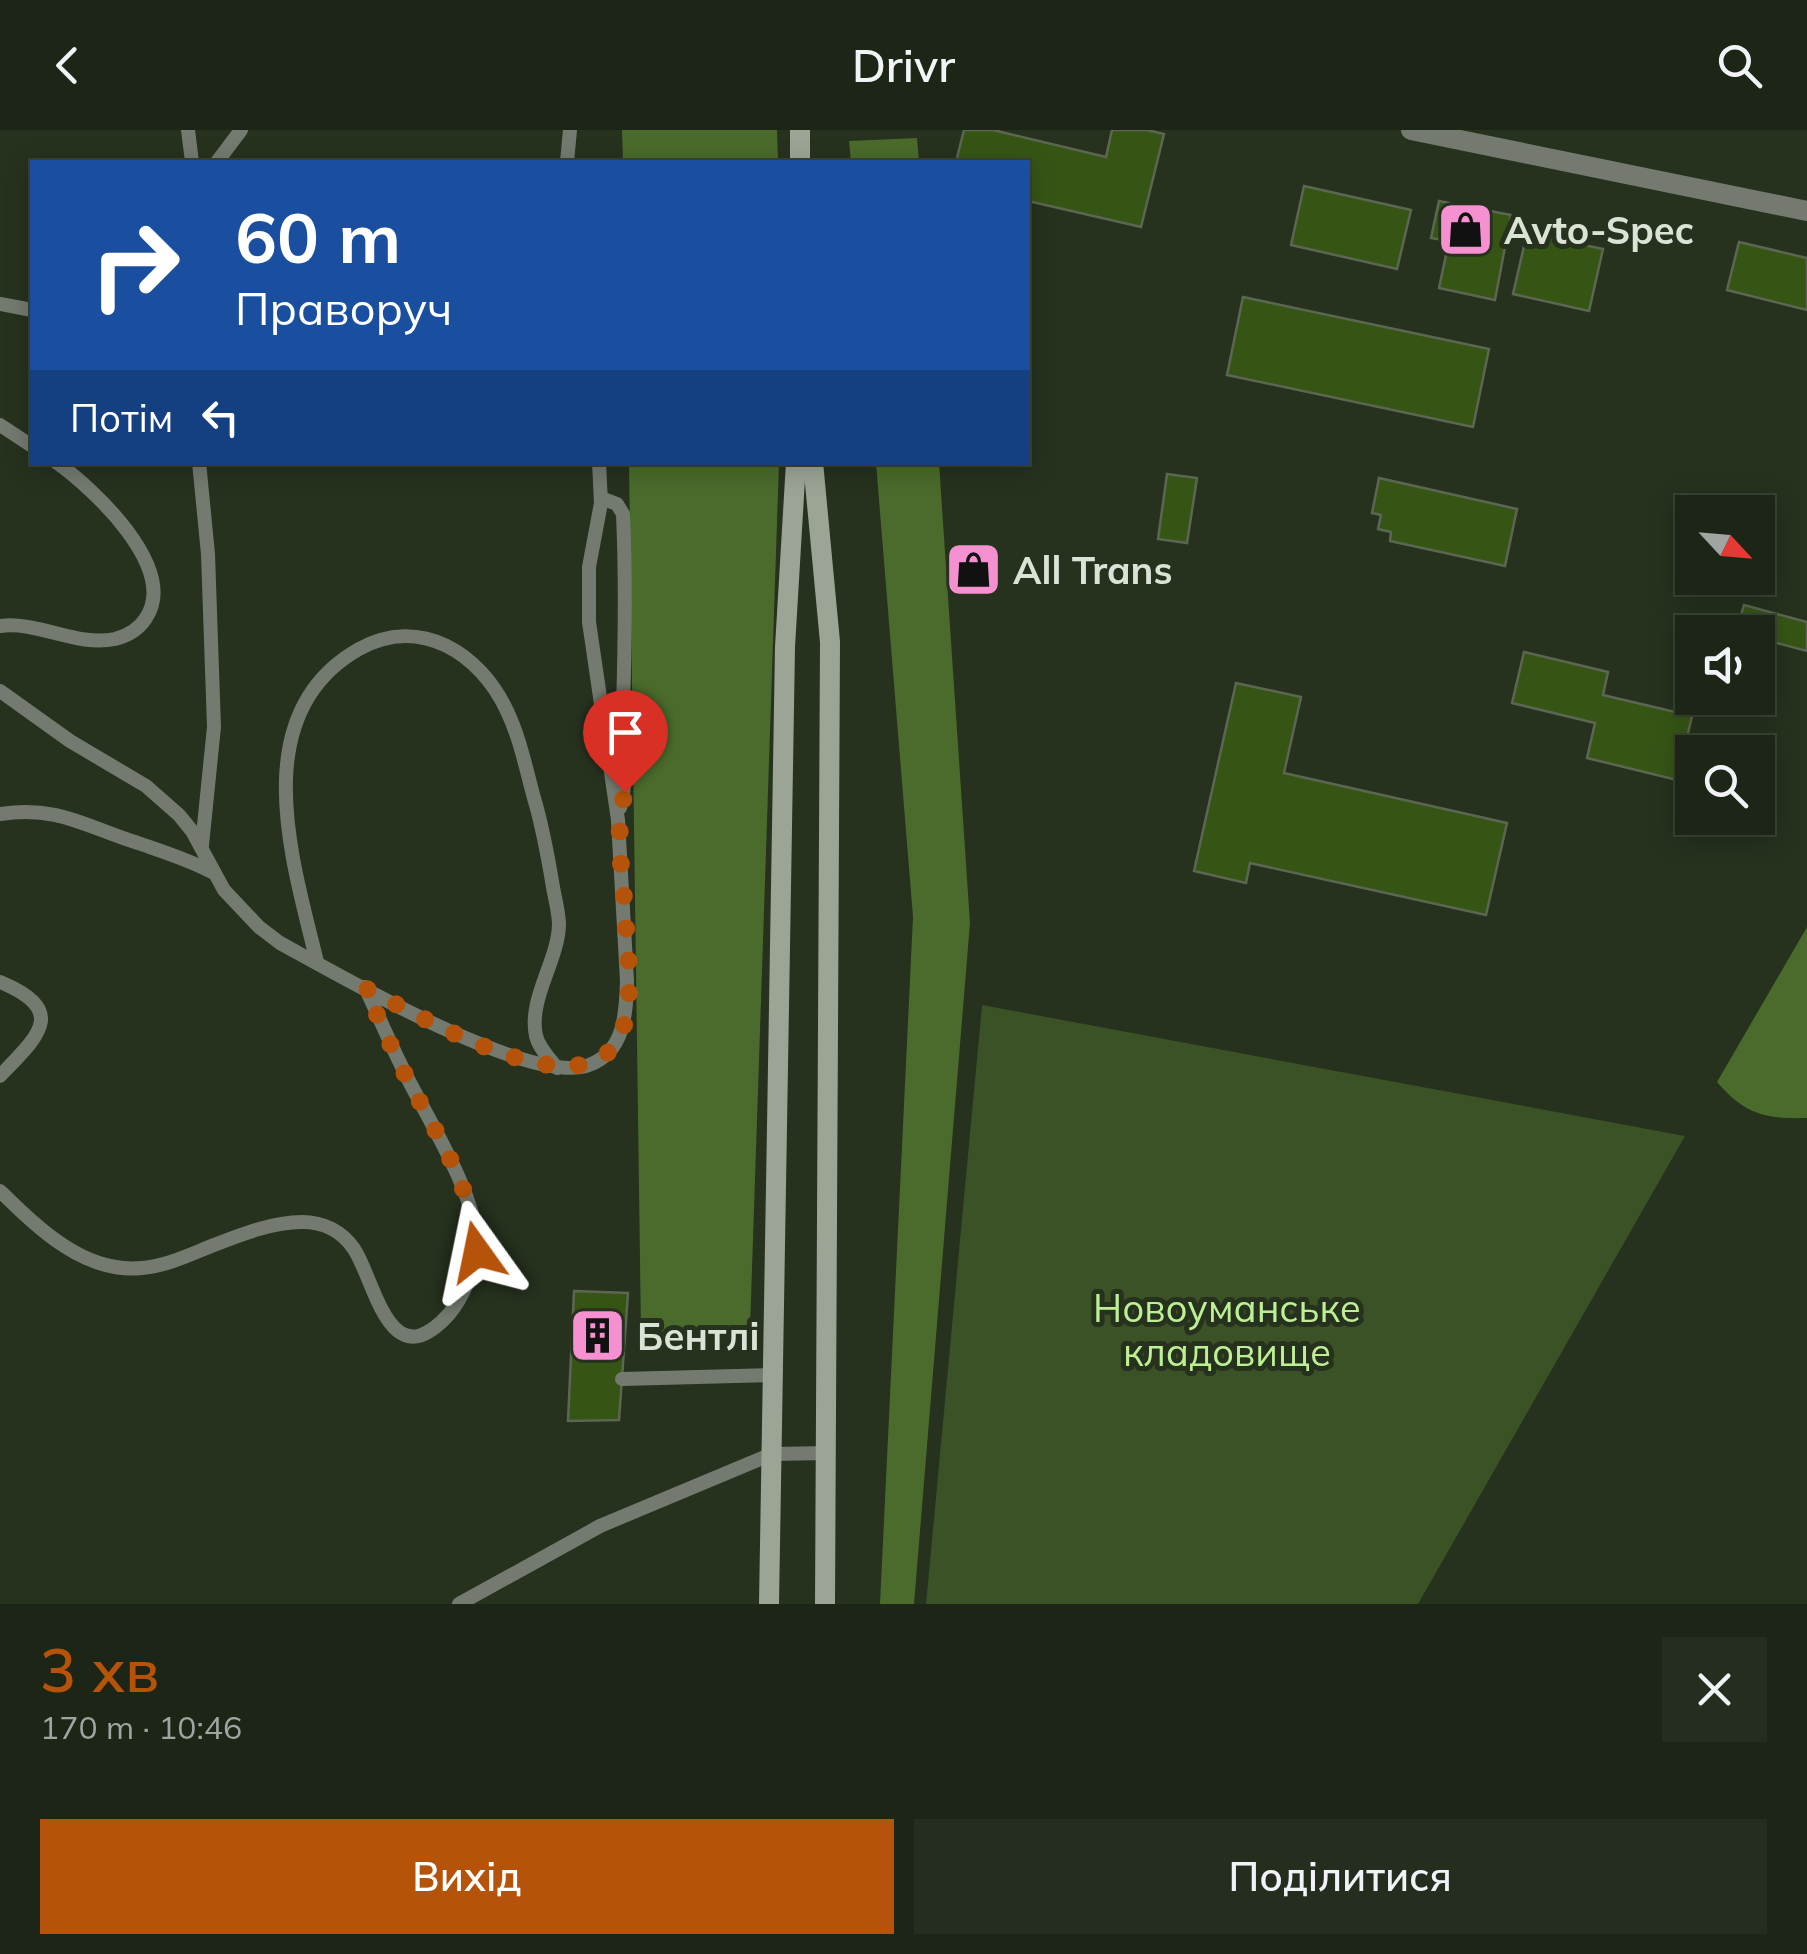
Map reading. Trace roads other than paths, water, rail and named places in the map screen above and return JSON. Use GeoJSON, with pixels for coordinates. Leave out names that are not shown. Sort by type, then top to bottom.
{"type":"FeatureCollection","features":[{"type":"Feature","properties":{"kind":"main road"},"geometry":{"type":"LineString","coordinates":[[800,130],[800,160]]}},
{"type":"Feature","properties":{"kind":"main road"},"geometry":{"type":"LineString","coordinates":[[769,1604],[785,648],[796,465]]}},
{"type":"Feature","properties":{"kind":"main road"},"geometry":{"type":"LineString","coordinates":[[813,465],[830,642],[824,1604]]}},
{"type":"Feature","properties":{"kind":"street"},"geometry":{"type":"LineString","coordinates":[[1411,130],[1807,211]]}},
{"type":"Feature","properties":{"kind":"lane"},"geometry":{"type":"LineString","coordinates":[[188,130],[192,160]]}},
{"type":"Feature","properties":{"kind":"lane"},"geometry":{"type":"LineString","coordinates":[[218,160],[241,130]]}},
{"type":"Feature","properties":{"kind":"lane"},"geometry":{"type":"LineString","coordinates":[[568,160],[570,130]]}},
{"type":"Feature","properties":{"kind":"lane"},"geometry":{"type":"LineString","coordinates":[[5,308],[30,310]]}},
{"type":"Feature","properties":{"kind":"lane"},"geometry":{"type":"LineString","coordinates":[[0,425],[30,445]]}},
{"type":"Feature","properties":{"kind":"lane"},"geometry":{"type":"LineString","coordinates":[[0,626],[29,626],[107,640],[132,632],[152,607],[152,578],[140,551],[86,484],[60,465]]}},
{"type":"Feature","properties":{"kind":"lane"},"geometry":{"type":"LineString","coordinates":[[199,465],[208,554],[214,727],[202,849]]}},
{"type":"Feature","properties":{"kind":"lane"},"geometry":{"type":"LineString","coordinates":[[0,690],[70,741],[146,786],[178,815],[224,890],[259,928],[365,988],[499,1052],[556,1068],[588,1066],[612,1049],[624,1026],[627,950],[618,820],[589,622],[589,566],[601,498],[599,465]]}},
{"type":"Feature","properties":{"kind":"lane"},"geometry":{"type":"LineString","coordinates":[[601,498],[617,504],[623,514],[627,630],[623,709],[627,773],[618,820]]}},
{"type":"Feature","properties":{"kind":"lane"},"geometry":{"type":"LineString","coordinates":[[317,962],[284,811],[290,742],[316,688],[348,655],[370,643],[398,637],[436,640],[474,663],[508,712],[548,843],[559,922],[556,946],[536,1010],[536,1034],[556,1068]]}},
{"type":"Feature","properties":{"kind":"lane"},"geometry":{"type":"LineString","coordinates":[[0,814],[44,812],[68,816],[190,860],[212,872]]}},
{"type":"Feature","properties":{"kind":"lane"},"geometry":{"type":"LineString","coordinates":[[0,982],[24,993],[41,1012],[43,1021],[30,1047],[0,1076]]}},
{"type":"Feature","properties":{"kind":"lane"},"geometry":{"type":"LineString","coordinates":[[0,1191],[70,1252],[122,1269],[176,1260],[279,1224],[317,1223],[337,1232],[351,1246],[388,1322],[415,1336],[437,1327],[458,1303],[477,1252],[472,1217],[447,1153],[365,988]]}},
{"type":"Feature","properties":{"kind":"lane"},"geometry":{"type":"LineString","coordinates":[[622,1379],[773,1376]]}},
{"type":"Feature","properties":{"kind":"lane"},"geometry":{"type":"LineString","coordinates":[[459,1604],[600,1526],[772,1454],[827,1453]]}},
{"type":"Feature","properties":{"kind":"place","name":"Avto-Spec"},"geometry":{"type":"Point","coordinates":[1465,230]}},
{"type":"Feature","properties":{"kind":"place","name":"All Trans"},"geometry":{"type":"Point","coordinates":[974,570]}},
{"type":"Feature","properties":{"kind":"place","name":"Бентлі"},"geometry":{"type":"Point","coordinates":[598,1336]}},
{"type":"Feature","properties":{"kind":"park label","name":"Новоуманське кладовище"},"geometry":{"type":"Point","coordinates":[1227,1330]}}]}
